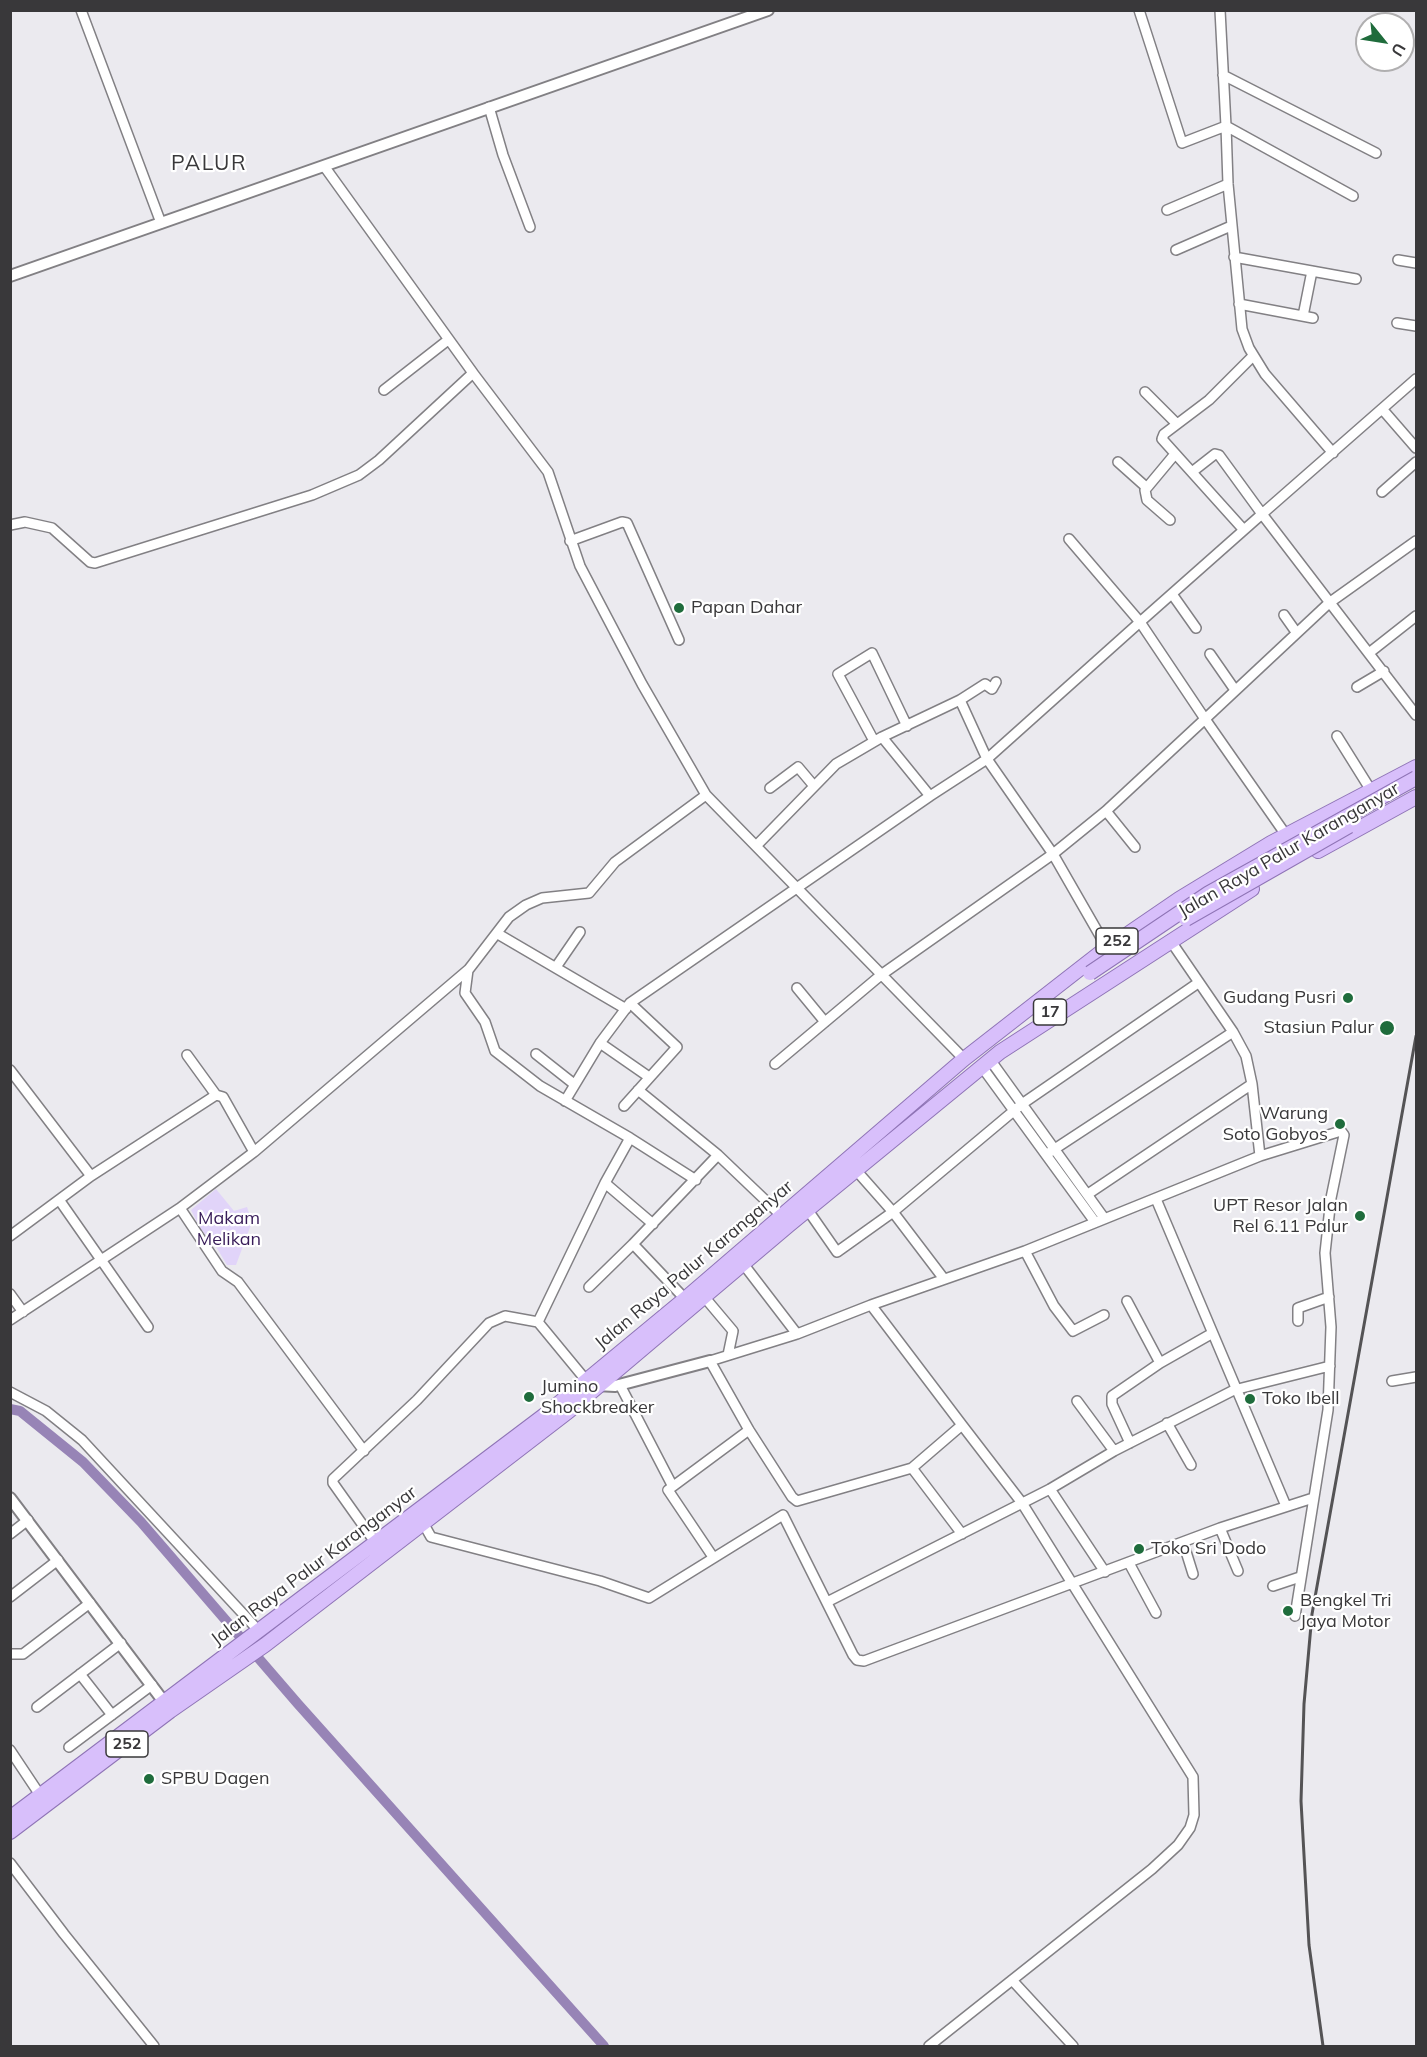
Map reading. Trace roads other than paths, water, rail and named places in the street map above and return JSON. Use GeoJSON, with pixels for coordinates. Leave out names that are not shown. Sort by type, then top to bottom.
{"type":"FeatureCollection","features":[{"type":"Feature","properties":{"kind":"main road","name":"Jalan Raya Palur Karanganyar"},"geometry":{"type":"LineString","coordinates":[[10,1832],[44,1800],[239,1652],[255,1632],[420,1517],[546,1414],[591,1382],[851,1166],[964,1059],[1107,948],[1179,899],[1286,835],[1393,781],[1416,766]]}},
{"type":"Feature","properties":{"kind":"main road","name":"252"},"geometry":{"type":"LineString","coordinates":[[1092,977],[1209,893],[1416,778]]}},
{"type":"Feature","properties":{"kind":"main road"},"geometry":{"type":"LineString","coordinates":[[1393,781],[1403,784],[1411,801]]}},
{"type":"Feature","properties":{"kind":"main road","name":"252"},"geometry":{"type":"LineString","coordinates":[[1092,977],[1200,910],[1416,788]]}},
{"type":"Feature","properties":{"kind":"main road","name":"Jalan Raya Palur Karanganyar"},"geometry":{"type":"LineString","coordinates":[[851,1166],[1007,1048],[1170,940],[1300,860],[1411,801]]}},
{"type":"Feature","properties":{"kind":"main road","name":"17"},"geometry":{"type":"LineString","coordinates":[[1000,1031],[1018,1023],[1092,977]]}},
{"type":"Feature","properties":{"kind":"main road","name":"17"},"geometry":{"type":"LineString","coordinates":[[1007,1048],[1092,977]]}},
{"type":"Feature","properties":{"kind":"main road","name":"Jalan Raya Palur Karanganyar"},"geometry":{"type":"LineString","coordinates":[[239,1652],[265,1645],[378,1548]]}},
{"type":"Feature","properties":{"kind":"main road","name":"Jalan Raya Palur Karanganyar"},"geometry":{"type":"LineString","coordinates":[[10,1818],[44,1800]]}},
{"type":"Feature","properties":{"kind":"street"},"geometry":{"type":"LineString","coordinates":[[81,10],[161,223]]}},
{"type":"Feature","properties":{"kind":"street"},"geometry":{"type":"LineString","coordinates":[[10,276],[768,10]]}},
{"type":"Feature","properties":{"kind":"street"},"geometry":{"type":"LineString","coordinates":[[1139,10],[1182,142],[1226,126],[1353,196]]}},
{"type":"Feature","properties":{"kind":"street"},"geometry":{"type":"LineString","coordinates":[[1220,10],[1228,184],[1239,304],[1245,337],[1251,352],[1274,386],[1333,453]]}},
{"type":"Feature","properties":{"kind":"street"},"geometry":{"type":"LineString","coordinates":[[1223,75],[1376,153]]}},
{"type":"Feature","properties":{"kind":"street"},"geometry":{"type":"LineString","coordinates":[[489,107],[502,155],[530,227]]}},
{"type":"Feature","properties":{"kind":"street"},"geometry":{"type":"LineString","coordinates":[[324,166],[448,340],[548,472],[570,541],[642,684],[706,795],[964,1059]]}},
{"type":"Feature","properties":{"kind":"street"},"geometry":{"type":"LineString","coordinates":[[1167,210],[1228,184]]}},
{"type":"Feature","properties":{"kind":"street"},"geometry":{"type":"LineString","coordinates":[[1176,250],[1232,226]]}},
{"type":"Feature","properties":{"kind":"street"},"geometry":{"type":"LineString","coordinates":[[1234,257],[1356,279]]}},
{"type":"Feature","properties":{"kind":"street"},"geometry":{"type":"LineString","coordinates":[[1398,260],[1416,263]]}},
{"type":"Feature","properties":{"kind":"street"},"geometry":{"type":"LineString","coordinates":[[1239,304],[1308,317],[1312,271]]}},
{"type":"Feature","properties":{"kind":"street"},"geometry":{"type":"LineString","coordinates":[[1397,323],[1416,326]]}},
{"type":"Feature","properties":{"kind":"street"},"geometry":{"type":"LineString","coordinates":[[384,390],[448,340]]}},
{"type":"Feature","properties":{"kind":"street"},"geometry":{"type":"LineString","coordinates":[[1244,529],[1162,439],[1164,434],[1209,400],[1251,352]]}},
{"type":"Feature","properties":{"kind":"street"},"geometry":{"type":"LineString","coordinates":[[10,525],[25,522],[52,528],[93,564],[312,495],[359,475],[379,460],[473,373]]}},
{"type":"Feature","properties":{"kind":"street"},"geometry":{"type":"LineString","coordinates":[[565,1101],[600,1043],[628,1006],[796,888],[987,759],[1416,379]]}},
{"type":"Feature","properties":{"kind":"street"},"geometry":{"type":"LineString","coordinates":[[1145,392],[1178,424]]}},
{"type":"Feature","properties":{"kind":"street"},"geometry":{"type":"LineString","coordinates":[[1383,410],[1416,448]]}},
{"type":"Feature","properties":{"kind":"street"},"geometry":{"type":"LineString","coordinates":[[1146,487],[1175,454]]}},
{"type":"Feature","properties":{"kind":"street"},"geometry":{"type":"LineString","coordinates":[[1192,472],[1215,454],[1219,455],[1329,603],[1416,714]]}},
{"type":"Feature","properties":{"kind":"street"},"geometry":{"type":"LineString","coordinates":[[1118,462],[1146,487],[1147,500],[1170,520]]}},
{"type":"Feature","properties":{"kind":"street"},"geometry":{"type":"LineString","coordinates":[[1382,492],[1416,462]]}},
{"type":"Feature","properties":{"kind":"street"},"geometry":{"type":"LineString","coordinates":[[570,541],[622,522],[627,523],[679,640]]}},
{"type":"Feature","properties":{"kind":"street"},"geometry":{"type":"LineString","coordinates":[[1069,539],[1140,622],[1286,835]]}},
{"type":"Feature","properties":{"kind":"street"},"geometry":{"type":"LineString","coordinates":[[775,1064],[881,975],[1053,854],[1106,811],[1329,603],[1416,541]]}},
{"type":"Feature","properties":{"kind":"street"},"geometry":{"type":"LineString","coordinates":[[1172,594],[1196,628]]}},
{"type":"Feature","properties":{"kind":"street"},"geometry":{"type":"LineString","coordinates":[[1284,615],[1296,632]]}},
{"type":"Feature","properties":{"kind":"street"},"geometry":{"type":"LineString","coordinates":[[1369,653],[1416,616]]}},
{"type":"Feature","properties":{"kind":"street"},"geometry":{"type":"LineString","coordinates":[[907,726],[872,653],[838,674],[878,739],[930,796]]}},
{"type":"Feature","properties":{"kind":"street"},"geometry":{"type":"LineString","coordinates":[[1210,654],[1235,690]]}},
{"type":"Feature","properties":{"kind":"street"},"geometry":{"type":"LineString","coordinates":[[1357,687],[1384,671]]}},
{"type":"Feature","properties":{"kind":"street"},"geometry":{"type":"LineString","coordinates":[[756,846],[836,764],[878,739],[960,700],[984,684],[992,688],[996,682]]}},
{"type":"Feature","properties":{"kind":"street"},"geometry":{"type":"LineString","coordinates":[[960,700],[987,759],[1053,854],[1107,948]]}},
{"type":"Feature","properties":{"kind":"street"},"geometry":{"type":"LineString","coordinates":[[1337,735],[1372,792]]}},
{"type":"Feature","properties":{"kind":"street"},"geometry":{"type":"LineString","coordinates":[[770,788],[798,766],[814,786]]}},
{"type":"Feature","properties":{"kind":"street"},"geometry":{"type":"LineString","coordinates":[[10,1320],[180,1208],[254,1152],[469,969],[509,917],[537,899],[589,893],[615,862],[706,795]]}},
{"type":"Feature","properties":{"kind":"street"},"geometry":{"type":"LineString","coordinates":[[1106,811],[1135,847]]}},
{"type":"Feature","properties":{"kind":"street"},"geometry":{"type":"LineString","coordinates":[[556,966],[580,932]]}},
{"type":"Feature","properties":{"kind":"street"},"geometry":{"type":"LineString","coordinates":[[498,934],[628,1006],[677,1047],[624,1106]]}},
{"type":"Feature","properties":{"kind":"street"},"geometry":{"type":"LineString","coordinates":[[1170,940],[1233,1032],[1246,1056],[1252,1084],[1260,1156]]}},
{"type":"Feature","properties":{"kind":"street"},"geometry":{"type":"LineString","coordinates":[[469,969],[465,993],[485,1022],[493,1049],[540,1086],[630,1138],[696,1180]]}},
{"type":"Feature","properties":{"kind":"street"},"geometry":{"type":"LineString","coordinates":[[805,1205],[837,1252],[893,1212],[1019,1107],[1198,983]]}},
{"type":"Feature","properties":{"kind":"street"},"geometry":{"type":"LineString","coordinates":[[797,988],[825,1022]]}},
{"type":"Feature","properties":{"kind":"street"},"geometry":{"type":"LineString","coordinates":[[1051,1151],[1233,1032]]}},
{"type":"Feature","properties":{"kind":"street"},"geometry":{"type":"LineString","coordinates":[[600,1043],[649,1077]]}},
{"type":"Feature","properties":{"kind":"street"},"geometry":{"type":"LineString","coordinates":[[536,1054],[574,1084]]}},
{"type":"Feature","properties":{"kind":"street"},"geometry":{"type":"LineString","coordinates":[[187,1055],[216,1095],[223,1097],[254,1152]]}},
{"type":"Feature","properties":{"kind":"street"},"geometry":{"type":"LineString","coordinates":[[987,1064],[1099,1220]]}},
{"type":"Feature","properties":{"kind":"street"},"geometry":{"type":"LineString","coordinates":[[10,1070],[91,1176]]}},
{"type":"Feature","properties":{"kind":"street"},"geometry":{"type":"LineString","coordinates":[[1088,1194],[1252,1084]]}},
{"type":"Feature","properties":{"kind":"street"},"geometry":{"type":"LineString","coordinates":[[638,1090],[718,1155],[786,1220]]}},
{"type":"Feature","properties":{"kind":"street"},"geometry":{"type":"LineString","coordinates":[[10,1236],[91,1176],[216,1095]]}},
{"type":"Feature","properties":{"kind":"street"},"geometry":{"type":"LineString","coordinates":[[378,1548],[332,1482],[495,1319],[505,1316],[538,1322],[591,1382],[620,1385],[710,1361],[797,1334],[871,1305],[1026,1251],[1260,1156],[1338,1130],[1343,1132],[1325,1253],[1329,1297],[1328,1410],[1295,1616]]}},
{"type":"Feature","properties":{"kind":"street"},"geometry":{"type":"LineString","coordinates":[[538,1322],[605,1183],[630,1138]]}},
{"type":"Feature","properties":{"kind":"street"},"geometry":{"type":"LineString","coordinates":[[1051,1151],[1088,1194],[1099,1220]]}},
{"type":"Feature","properties":{"kind":"street"},"geometry":{"type":"LineString","coordinates":[[589,1287],[718,1155]]}},
{"type":"Feature","properties":{"kind":"street"},"geometry":{"type":"LineString","coordinates":[[851,1166],[893,1212],[944,1279]]}},
{"type":"Feature","properties":{"kind":"street"},"geometry":{"type":"LineString","coordinates":[[605,1183],[652,1224]]}},
{"type":"Feature","properties":{"kind":"street"},"geometry":{"type":"LineString","coordinates":[[1156,1199],[1234,1390],[1286,1506]]}},
{"type":"Feature","properties":{"kind":"street"},"geometry":{"type":"LineString","coordinates":[[60,1201],[148,1328]]}},
{"type":"Feature","properties":{"kind":"street"},"geometry":{"type":"LineString","coordinates":[[180,1208],[222,1271],[238,1282],[364,1451]]}},
{"type":"Feature","properties":{"kind":"street"},"geometry":{"type":"LineString","coordinates":[[633,1244],[688,1303]]}},
{"type":"Feature","properties":{"kind":"street"},"geometry":{"type":"LineString","coordinates":[[1026,1251],[1054,1306],[1073,1331],[1104,1315]]}},
{"type":"Feature","properties":{"kind":"street"},"geometry":{"type":"LineString","coordinates":[[740,1259],[797,1334]]}},
{"type":"Feature","properties":{"kind":"street"},"geometry":{"type":"LineString","coordinates":[[700,1292],[733,1331],[728,1355]]}},
{"type":"Feature","properties":{"kind":"street"},"geometry":{"type":"LineString","coordinates":[[10,1294],[23,1312]]}},
{"type":"Feature","properties":{"kind":"street"},"geometry":{"type":"LineString","coordinates":[[1298,1321],[1298,1308],[1329,1297]]}},
{"type":"Feature","properties":{"kind":"street"},"geometry":{"type":"LineString","coordinates":[[1127,1301],[1160,1363]]}},
{"type":"Feature","properties":{"kind":"street"},"geometry":{"type":"LineString","coordinates":[[871,1305],[1022,1503],[1192,1777],[1195,1789],[1195,1806],[1190,1828],[1178,1845],[1152,1869],[929,2046]]}},
{"type":"Feature","properties":{"kind":"street"},"geometry":{"type":"LineString","coordinates":[[1130,1443],[1110,1399],[1117,1391],[1160,1363],[1211,1334]]}},
{"type":"Feature","properties":{"kind":"street"},"geometry":{"type":"LineString","coordinates":[[710,1361],[749,1430],[792,1497],[797,1501],[912,1468],[962,1425]]}},
{"type":"Feature","properties":{"kind":"street"},"geometry":{"type":"LineString","coordinates":[[826,1602],[1050,1489],[1114,1451],[1234,1390],[1330,1366]]}},
{"type":"Feature","properties":{"kind":"street"},"geometry":{"type":"LineString","coordinates":[[1392,1381],[1416,1377]]}},
{"type":"Feature","properties":{"kind":"street"},"geometry":{"type":"LineString","coordinates":[[620,1385],[672,1485]]}},
{"type":"Feature","properties":{"kind":"street"},"geometry":{"type":"LineString","coordinates":[[10,1392],[46,1411],[82,1440],[255,1632]]}},
{"type":"Feature","properties":{"kind":"street"},"geometry":{"type":"LineString","coordinates":[[1077,1401],[1114,1451]]}},
{"type":"Feature","properties":{"kind":"street"},"geometry":{"type":"LineString","coordinates":[[1167,1423],[1191,1465]]}},
{"type":"Feature","properties":{"kind":"street"},"geometry":{"type":"LineString","coordinates":[[713,1557],[668,1492],[672,1485],[749,1430]]}},
{"type":"Feature","properties":{"kind":"street"},"geometry":{"type":"LineString","coordinates":[[912,1468],[963,1534]]}},
{"type":"Feature","properties":{"kind":"street"},"geometry":{"type":"LineString","coordinates":[[1050,1489],[1105,1572]]}},
{"type":"Feature","properties":{"kind":"street"},"geometry":{"type":"LineString","coordinates":[[10,1497],[167,1706]]}},
{"type":"Feature","properties":{"kind":"street"},"geometry":{"type":"LineString","coordinates":[[420,1517],[431,1537],[600,1581],[649,1598],[783,1515],[853,1655],[857,1660],[864,1661],[1220,1528],[1313,1498]]}},
{"type":"Feature","properties":{"kind":"street"},"geometry":{"type":"LineString","coordinates":[[10,1534],[28,1520]]}},
{"type":"Feature","properties":{"kind":"street"},"geometry":{"type":"LineString","coordinates":[[1220,1528],[1238,1571]]}},
{"type":"Feature","properties":{"kind":"street"},"geometry":{"type":"LineString","coordinates":[[1184,1542],[1193,1574]]}},
{"type":"Feature","properties":{"kind":"street"},"geometry":{"type":"LineString","coordinates":[[10,1597],[58,1560]]}},
{"type":"Feature","properties":{"kind":"street"},"geometry":{"type":"LineString","coordinates":[[1129,1563],[1156,1613]]}},
{"type":"Feature","properties":{"kind":"street"},"geometry":{"type":"LineString","coordinates":[[1273,1586],[1300,1577]]}},
{"type":"Feature","properties":{"kind":"street"},"geometry":{"type":"LineString","coordinates":[[10,1654],[23,1654],[90,1602]]}},
{"type":"Feature","properties":{"kind":"street"},"geometry":{"type":"LineString","coordinates":[[37,1707],[121,1643]]}},
{"type":"Feature","properties":{"kind":"street"},"geometry":{"type":"LineString","coordinates":[[80,1674],[111,1715]]}},
{"type":"Feature","properties":{"kind":"street"},"geometry":{"type":"LineString","coordinates":[[69,1747],[152,1685]]}},
{"type":"Feature","properties":{"kind":"street"},"geometry":{"type":"LineString","coordinates":[[11,1754],[44,1800]]}},
{"type":"Feature","properties":{"kind":"street"},"geometry":{"type":"LineString","coordinates":[[10,1863],[63,1934],[154,2046]]}},
{"type":"Feature","properties":{"kind":"street"},"geometry":{"type":"LineString","coordinates":[[1012,1980],[1073,2046]]}},
{"type":"Feature","properties":{"kind":"waterway"},"geometry":{"type":"LineString","coordinates":[[10,1409],[20,1411],[83,1462],[141,1522],[298,1704],[604,2046]]}},
{"type":"Feature","properties":{"kind":"railway"},"geometry":{"type":"LineString","coordinates":[[1323,2046],[1309,1945],[1301,1801],[1304,1704],[1312,1614],[1416,1036]]}},
{"type":"Feature","properties":{"kind":"place","name":"Papan Dahar"},"geometry":{"type":"Point","coordinates":[679,608]}},
{"type":"Feature","properties":{"kind":"place","name":"Gudang Pusri"},"geometry":{"type":"Point","coordinates":[1348,998]}},
{"type":"Feature","properties":{"kind":"place","name":"Stasiun Palur"},"geometry":{"type":"Point","coordinates":[1387,1028]}},
{"type":"Feature","properties":{"kind":"place","name":"Warung Soto Gobyos"},"geometry":{"type":"Point","coordinates":[1340,1124]}},
{"type":"Feature","properties":{"kind":"place","name":"UPT Resor Jalan Rel 6.11 Palur"},"geometry":{"type":"Point","coordinates":[1360,1216]}},
{"type":"Feature","properties":{"kind":"place","name":"Jumino Shockbreaker"},"geometry":{"type":"Point","coordinates":[529,1397]}},
{"type":"Feature","properties":{"kind":"place","name":"Toko Ibell"},"geometry":{"type":"Point","coordinates":[1250,1399]}},
{"type":"Feature","properties":{"kind":"place","name":"Toko Sri Dodo"},"geometry":{"type":"Point","coordinates":[1139,1549]}},
{"type":"Feature","properties":{"kind":"place","name":"Bengkel Tri Jaya Motor"},"geometry":{"type":"Point","coordinates":[1288,1611]}},
{"type":"Feature","properties":{"kind":"place","name":"SPBU Dagen"},"geometry":{"type":"Point","coordinates":[149,1779]}},
{"type":"Feature","properties":{"kind":"district","name":"PALUR"},"geometry":{"type":"Point","coordinates":[209,164]}},
{"type":"Feature","properties":{"kind":"park label","name":"Makam Melikan"},"geometry":{"type":"Point","coordinates":[229,1229]}}]}
